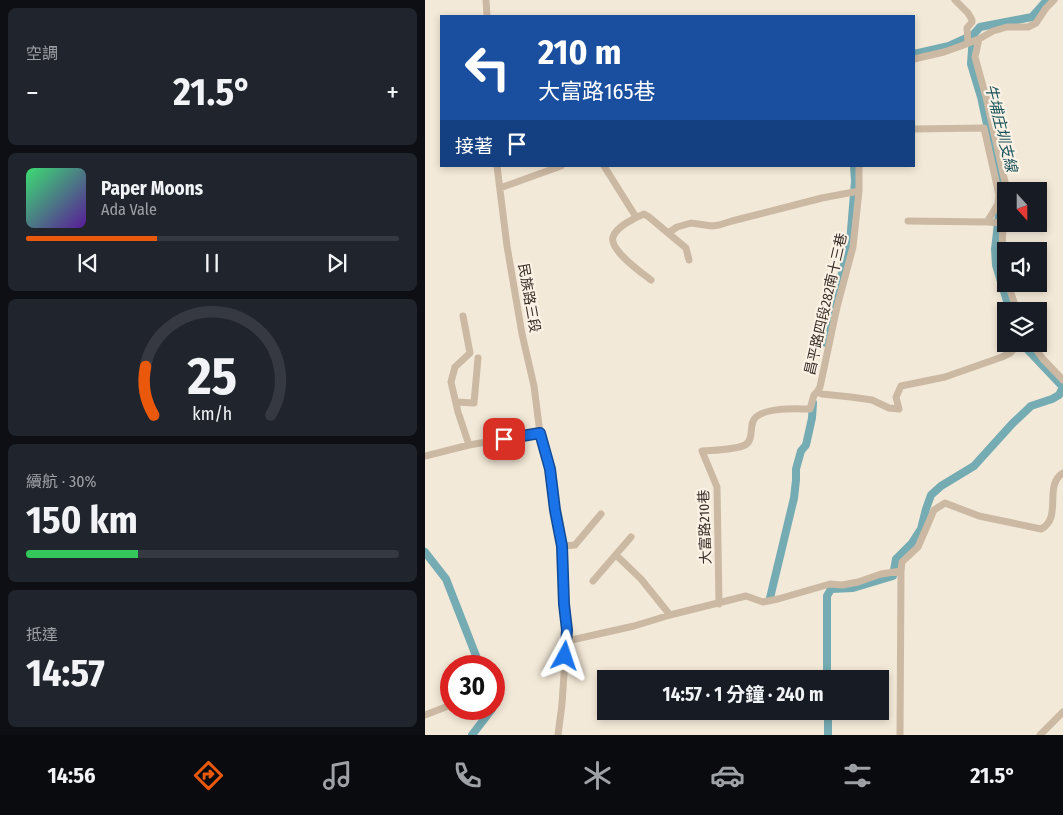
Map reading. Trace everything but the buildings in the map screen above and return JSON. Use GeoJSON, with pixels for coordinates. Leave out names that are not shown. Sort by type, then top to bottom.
{"type":"FeatureCollection","features":[{"type":"Feature","properties":{"kind":"street"},"geometry":{"type":"LineString","coordinates":[[486,0],[487,15]]}},
{"type":"Feature","properties":{"kind":"street"},"geometry":{"type":"LineString","coordinates":[[955,0],[972,20],[967,28],[968,43]]}},
{"type":"Feature","properties":{"kind":"street"},"geometry":{"type":"LineString","coordinates":[[915,59],[944,52],[1007,27],[1028,28],[1036,23],[1045,8],[1054,0]]}},
{"type":"Feature","properties":{"kind":"street"},"geometry":{"type":"LineString","coordinates":[[979,39],[975,57],[1005,182]]}},
{"type":"Feature","properties":{"kind":"street"},"geometry":{"type":"LineString","coordinates":[[915,129],[984,128],[999,195],[998,204],[987,222]]}},
{"type":"Feature","properties":{"kind":"street","name":"民族路三段"},"geometry":{"type":"LineString","coordinates":[[497,167],[507,246],[522,334],[534,386],[540,433],[550,469],[562,546],[567,641],[558,735]]}},
{"type":"Feature","properties":{"kind":"street"},"geometry":{"type":"LineString","coordinates":[[501,188],[558,167]]}},
{"type":"Feature","properties":{"kind":"street"},"geometry":{"type":"LineString","coordinates":[[605,167],[636,217]]}},
{"type":"Feature","properties":{"kind":"street","name":"昌平路四段282南十三巷"},"geometry":{"type":"LineString","coordinates":[[859,167],[859,190],[853,247],[837,308],[820,388],[817,392],[872,400],[889,408],[899,409],[896,397],[901,386],[945,377],[1011,352]]}},
{"type":"Feature","properties":{"kind":"street"},"geometry":{"type":"LineString","coordinates":[[668,233],[677,227],[691,223],[719,225],[859,190]]}},
{"type":"Feature","properties":{"kind":"street"},"geometry":{"type":"LineString","coordinates":[[651,280],[617,251],[613,244],[613,237],[619,229],[636,217],[643,214],[649,217],[686,248],[689,260]]}},
{"type":"Feature","properties":{"kind":"street"},"geometry":{"type":"LineString","coordinates":[[907,221],[997,222]]}},
{"type":"Feature","properties":{"kind":"street"},"geometry":{"type":"LineString","coordinates":[[463,316],[470,353],[455,367],[451,382],[469,445]]}},
{"type":"Feature","properties":{"kind":"street"},"geometry":{"type":"LineString","coordinates":[[1038,352],[1063,380]]}},
{"type":"Feature","properties":{"kind":"street"},"geometry":{"type":"LineString","coordinates":[[456,402],[474,403],[478,358]]}},
{"type":"Feature","properties":{"kind":"street","name":"大富路210巷"},"geometry":{"type":"LineString","coordinates":[[719,604],[717,486],[702,451],[747,445],[750,441],[753,420],[756,417],[773,409],[810,409],[814,395],[817,392]]}},
{"type":"Feature","properties":{"kind":"street"},"geometry":{"type":"LineString","coordinates":[[425,456],[469,445],[540,433]]}},
{"type":"Feature","properties":{"kind":"street"},"geometry":{"type":"LineString","coordinates":[[900,735],[899,571],[902,562],[917,547],[934,510],[945,504],[972,514],[1041,529],[1047,526],[1051,520],[1054,484],[1063,473]]}},
{"type":"Feature","properties":{"kind":"street"},"geometry":{"type":"LineString","coordinates":[[562,546],[575,545],[601,514]]}},
{"type":"Feature","properties":{"kind":"street"},"geometry":{"type":"LineString","coordinates":[[593,581],[631,537]]}},
{"type":"Feature","properties":{"kind":"street"},"geometry":{"type":"LineString","coordinates":[[616,555],[641,579],[670,615]]}},
{"type":"Feature","properties":{"kind":"street"},"geometry":{"type":"LineString","coordinates":[[567,641],[634,626],[746,596],[763,602],[831,584],[842,585],[858,582],[881,574],[899,571]]}},
{"type":"Feature","properties":{"kind":"street"},"geometry":{"type":"LineString","coordinates":[[425,715],[440,709]]}},
{"type":"Feature","properties":{"kind":"street"},"geometry":{"type":"LineString","coordinates":[[1040,735],[1063,712]]}},
{"type":"Feature","properties":{"kind":"waterway","name":"牛埔庄圳支線"},"geometry":{"type":"LineString","coordinates":[[1007,302],[996,265],[995,249],[999,215],[1004,204],[981,97],[971,64],[973,35],[980,27],[1032,17],[1047,0]]}},
{"type":"Feature","properties":{"kind":"waterway"},"geometry":{"type":"LineString","coordinates":[[915,54],[949,46],[973,35]]}},
{"type":"Feature","properties":{"kind":"waterway"},"geometry":{"type":"LineString","coordinates":[[826,343],[833,307],[850,243],[855,181],[854,167]]}},
{"type":"Feature","properties":{"kind":"waterway","name":"牛埔庄圳支線"},"geometry":{"type":"LineString","coordinates":[[1030,352],[1063,387]]}},
{"type":"Feature","properties":{"kind":"waterway"},"geometry":{"type":"LineString","coordinates":[[827,670],[827,596],[831,589],[853,588],[893,576],[896,559],[912,543],[921,529],[931,495],[941,486],[974,466],[1031,406],[1059,395],[1063,387]]}},
{"type":"Feature","properties":{"kind":"waterway"},"geometry":{"type":"LineString","coordinates":[[770,598],[794,498],[796,469],[801,451],[806,445],[813,403]]}},
{"type":"Feature","properties":{"kind":"waterway"},"geometry":{"type":"LineString","coordinates":[[425,552],[446,579],[476,655]]}},
{"type":"Feature","properties":{"kind":"waterway"},"geometry":{"type":"LineString","coordinates":[[472,735],[484,720]]}},
{"type":"Feature","properties":{"kind":"waterway"},"geometry":{"type":"LineString","coordinates":[[828,720],[828,735]]}},
{"type":"Feature","properties":{"kind":"route"},"geometry":{"type":"LineString","coordinates":[[504,439],[540,433],[550,469],[562,546],[567,630],[565,656]]}}]}
